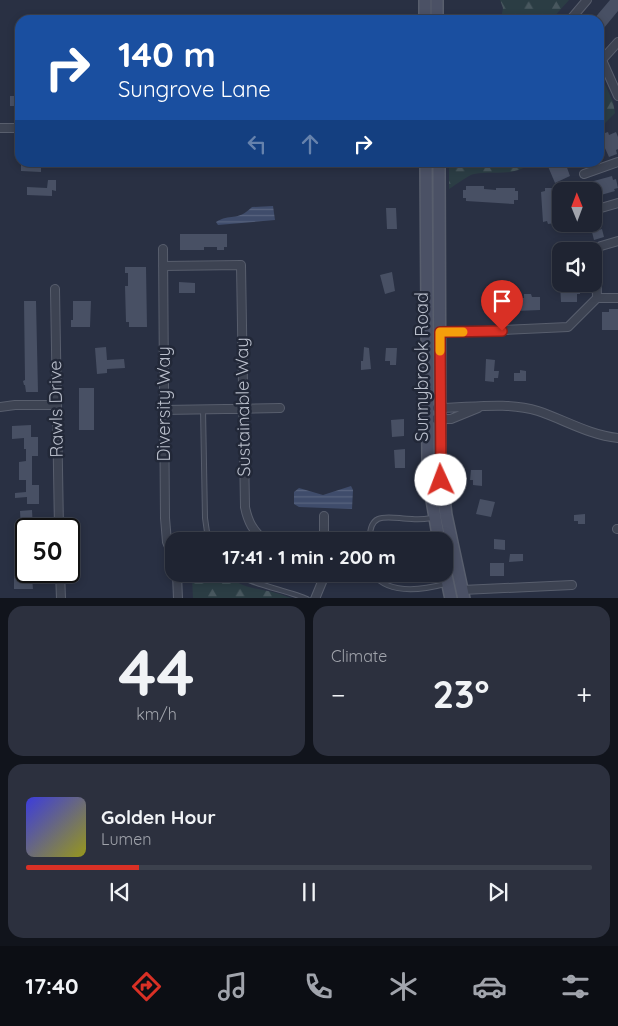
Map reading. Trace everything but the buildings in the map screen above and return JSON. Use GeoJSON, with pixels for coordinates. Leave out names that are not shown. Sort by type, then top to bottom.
{"type":"FeatureCollection","features":[{"type":"Feature","properties":{"kind":"main road"},"geometry":{"type":"LineString","coordinates":[[425,0],[426,15]]}},
{"type":"Feature","properties":{"kind":"main road"},"geometry":{"type":"LineString","coordinates":[[437,0],[437,15]]}},
{"type":"Feature","properties":{"kind":"main road","name":"Sunnybrook Road"},"geometry":{"type":"LineString","coordinates":[[426,167],[428,463],[437,532]]}},
{"type":"Feature","properties":{"kind":"main road","name":"Sunnybrook Road"},"geometry":{"type":"LineString","coordinates":[[439,167],[441,480],[446,515],[463,594]]}},
{"type":"Feature","properties":{"kind":"main road"},"geometry":{"type":"LineString","coordinates":[[435,518],[440,521],[447,552],[456,566]]}},
{"type":"Feature","properties":{"kind":"main road"},"geometry":{"type":"LineString","coordinates":[[447,583],[451,598]]}},
{"type":"Feature","properties":{"kind":"street"},"geometry":{"type":"LineString","coordinates":[[574,15],[587,0]]}},
{"type":"Feature","properties":{"kind":"street"},"geometry":{"type":"LineString","coordinates":[[604,56],[618,42]]}},
{"type":"Feature","properties":{"kind":"street"},"geometry":{"type":"LineString","coordinates":[[604,68],[618,96]]}},
{"type":"Feature","properties":{"kind":"street"},"geometry":{"type":"LineString","coordinates":[[0,128],[15,128]]}},
{"type":"Feature","properties":{"kind":"street"},"geometry":{"type":"LineString","coordinates":[[604,167],[618,162]]}},
{"type":"Feature","properties":{"kind":"street"},"geometry":{"type":"LineString","coordinates":[[584,174],[604,167]]}},
{"type":"Feature","properties":{"kind":"street"},"geometry":{"type":"LineString","coordinates":[[602,208],[618,203]]}},
{"type":"Feature","properties":{"kind":"street"},"geometry":{"type":"LineString","coordinates":[[440,332],[568,328],[597,298],[597,248],[618,241]]}},
{"type":"Feature","properties":{"kind":"street","name":"Diversity Way"},"geometry":{"type":"LineString","coordinates":[[163,249],[166,532]]}},
{"type":"Feature","properties":{"kind":"street","name":"Sustainable Way"},"geometry":{"type":"LineString","coordinates":[[163,266],[241,265],[245,507],[249,523],[256,532]]}},
{"type":"Feature","properties":{"kind":"street","name":"Rawls Drive"},"geometry":{"type":"LineString","coordinates":[[55,289],[59,518]]}},
{"type":"Feature","properties":{"kind":"street"},"geometry":{"type":"LineString","coordinates":[[597,298],[618,298]]}},
{"type":"Feature","properties":{"kind":"street"},"geometry":{"type":"LineString","coordinates":[[0,407],[56,405]]}},
{"type":"Feature","properties":{"kind":"street"},"geometry":{"type":"LineString","coordinates":[[428,413],[440,414],[480,407],[513,406],[537,411],[596,434],[618,438]]}},
{"type":"Feature","properties":{"kind":"street"},"geometry":{"type":"LineString","coordinates":[[428,413],[440,414],[451,419],[465,415],[480,407]]}},
{"type":"Feature","properties":{"kind":"street"},"geometry":{"type":"LineString","coordinates":[[164,410],[280,408]]}},
{"type":"Feature","properties":{"kind":"street"},"geometry":{"type":"LineString","coordinates":[[324,516],[324,532]]}},
{"type":"Feature","properties":{"kind":"street"},"geometry":{"type":"LineString","coordinates":[[177,582],[178,598]]}},
{"type":"Feature","properties":{"kind":"street"},"geometry":{"type":"LineString","coordinates":[[315,598],[322,582]]}},
{"type":"Feature","properties":{"kind":"street"},"geometry":{"type":"LineString","coordinates":[[60,583],[61,598]]}},
{"type":"Feature","properties":{"kind":"street"},"geometry":{"type":"LineString","coordinates":[[463,594],[572,585]]}},
{"type":"Feature","properties":{"kind":"lane"},"geometry":{"type":"LineString","coordinates":[[203,409],[205,518],[207,532]]}},
{"type":"Feature","properties":{"kind":"lane"},"geometry":{"type":"LineString","coordinates":[[370,532],[373,525],[383,516],[414,520],[435,518]]}},
{"type":"Feature","properties":{"kind":"lane"},"geometry":{"type":"LineString","coordinates":[[257,582],[307,598]]}},
{"type":"Feature","properties":{"kind":"lane"},"geometry":{"type":"LineString","coordinates":[[382,582],[399,589],[420,588],[447,583]]}},
{"type":"Feature","properties":{"kind":"green space"},"geometry":{"type":"Polygon","coordinates":[[[500,0],[569,0],[556,15],[502,15],[503,8],[500,0]]]}},
{"type":"Feature","properties":{"kind":"green space"},"geometry":{"type":"Polygon","coordinates":[[[604,82],[613,102],[615,113],[604,124],[604,82]]]}},
{"type":"Feature","properties":{"kind":"green space"},"geometry":{"type":"Polygon","coordinates":[[[449,167],[526,167],[510,172],[471,175],[449,189],[449,167]]]}},
{"type":"Feature","properties":{"kind":"green space"},"geometry":{"type":"Polygon","coordinates":[[[192,582],[237,582],[292,598],[193,598],[192,582]]]}},
{"type":"Feature","properties":{"kind":"water"},"geometry":{"type":"Polygon","coordinates":[[[273,206],[275,220],[218,225],[216,222],[221,219],[238,216],[247,212],[252,207],[273,206]]]}},
{"type":"Feature","properties":{"kind":"water"},"geometry":{"type":"Polygon","coordinates":[[[351,486],[353,490],[352,509],[299,507],[294,504],[294,492],[299,488],[323,495],[351,486]]]}},
{"type":"Feature","properties":{"kind":"slow traffic"},"geometry":{"type":"LineString","coordinates":[[440,351],[440,332],[463,332]]}},
{"type":"Feature","properties":{"kind":"route"},"geometry":{"type":"LineString","coordinates":[[441,480],[440,332],[502,331]]}}]}
